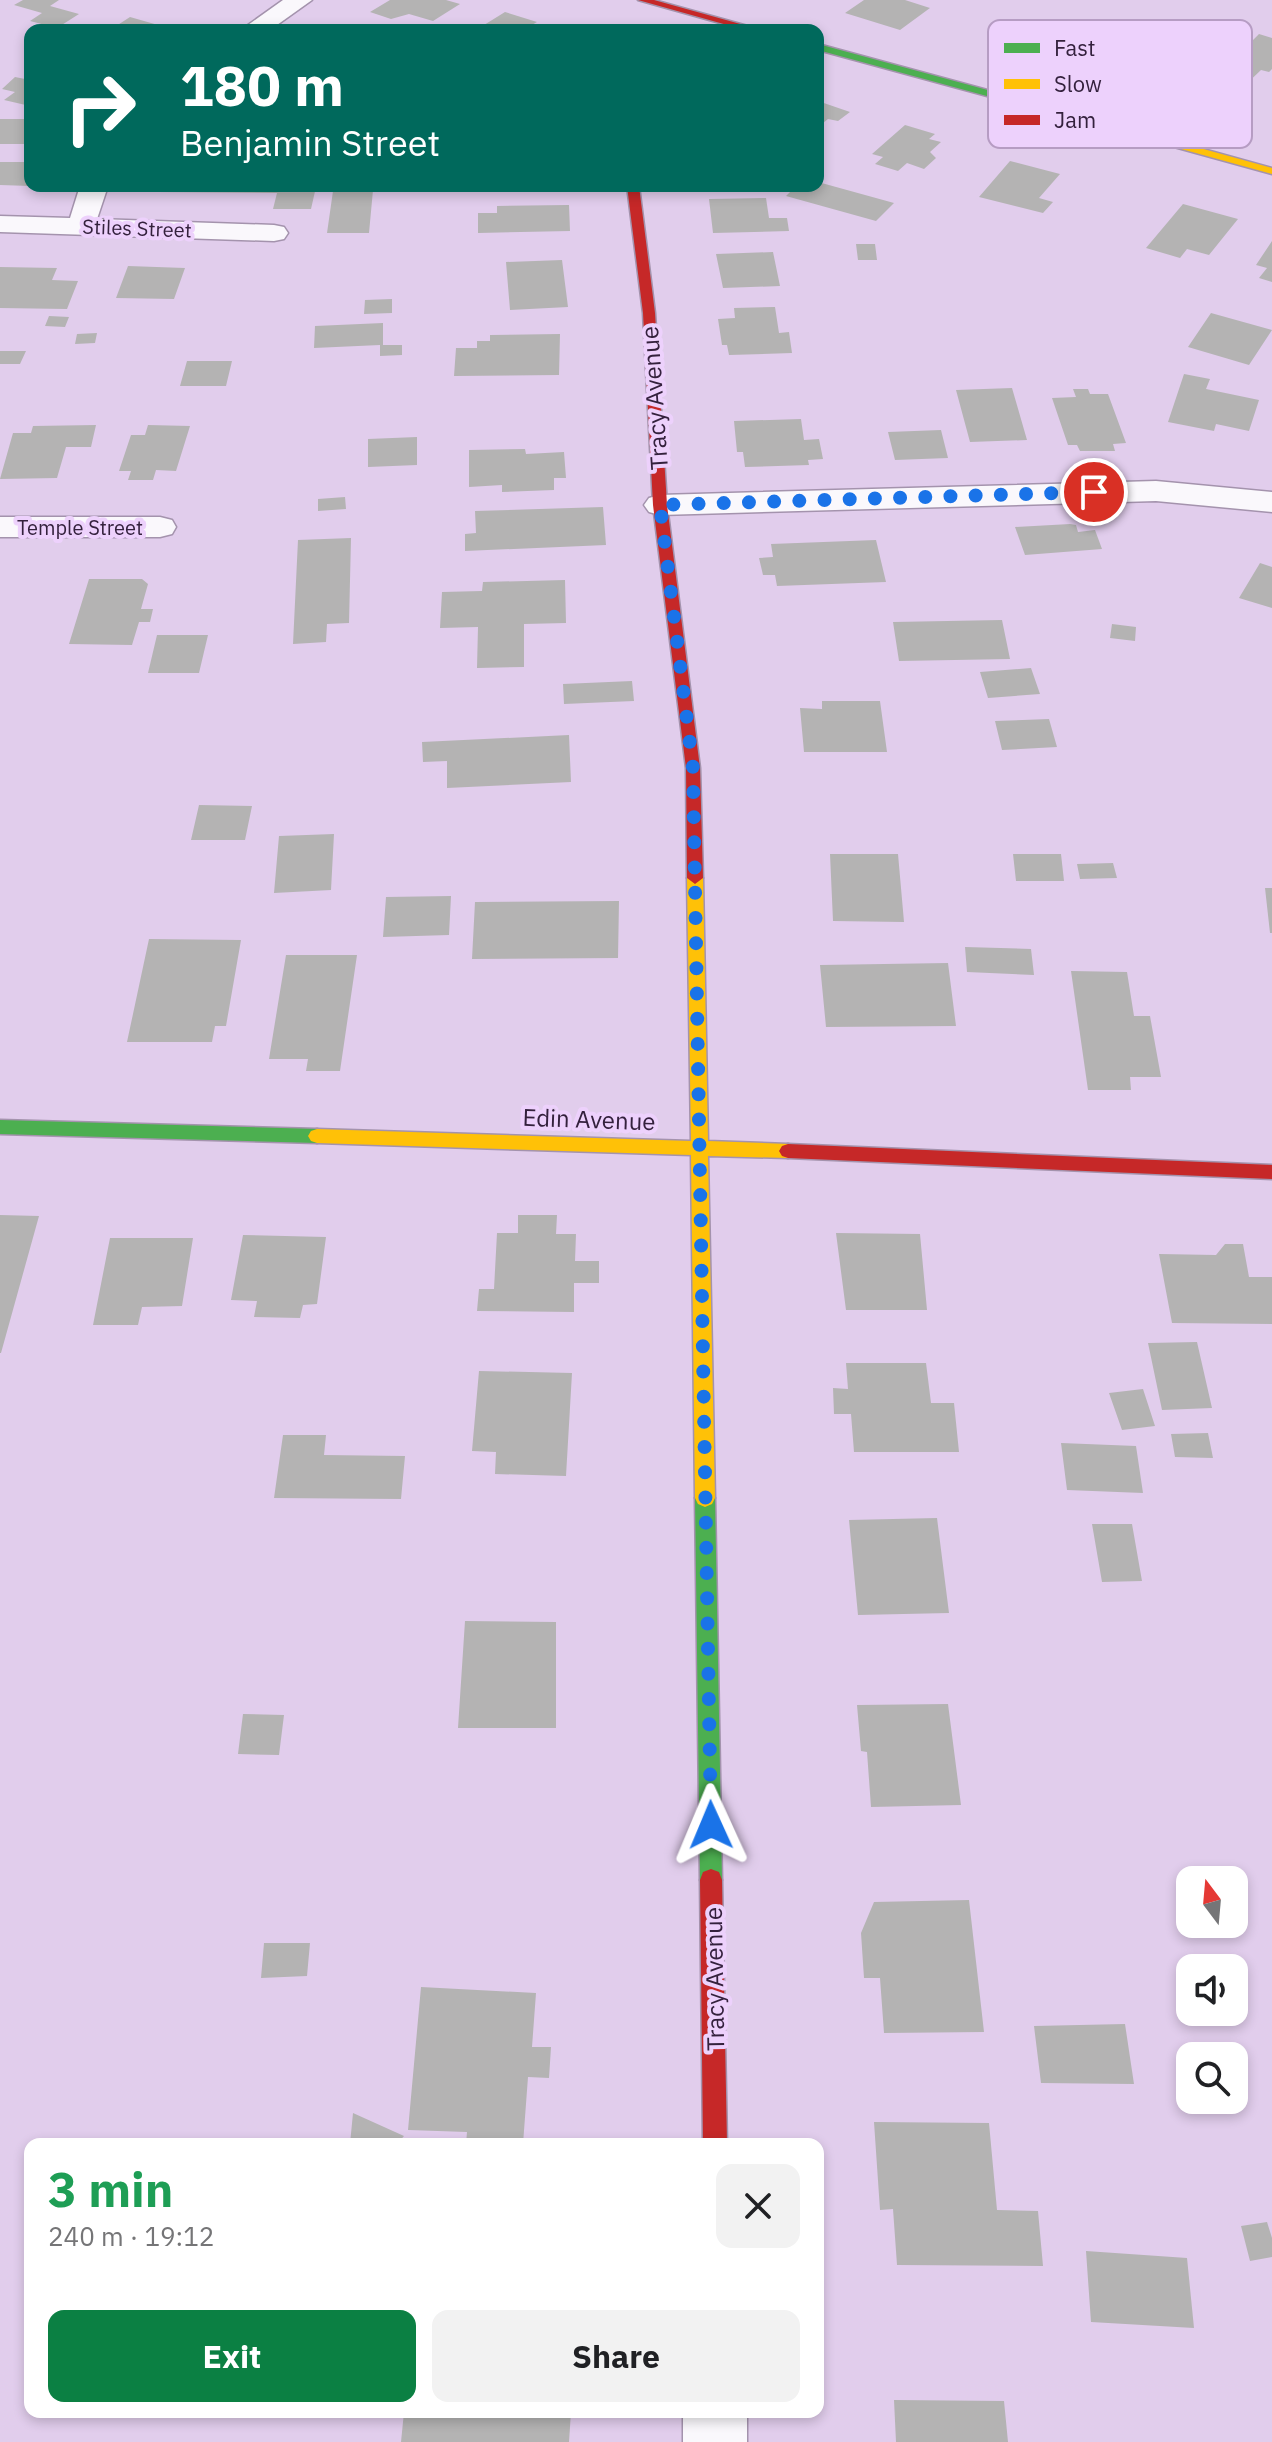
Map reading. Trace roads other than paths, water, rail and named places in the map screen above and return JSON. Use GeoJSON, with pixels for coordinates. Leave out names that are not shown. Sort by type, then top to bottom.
{"type":"FeatureCollection","features":[{"type":"Feature","properties":{"kind":"street"},"geometry":{"type":"LineString","coordinates":[[262,24],[300,0]]}},
{"type":"Feature","properties":{"kind":"street"},"geometry":{"type":"LineString","coordinates":[[655,1],[736,24]]}},
{"type":"Feature","properties":{"kind":"street"},"geometry":{"type":"LineString","coordinates":[[824,49],[988,93]]}},
{"type":"Feature","properties":{"kind":"street"},"geometry":{"type":"LineString","coordinates":[[1188,148],[1272,171]]}},
{"type":"Feature","properties":{"kind":"street"},"geometry":{"type":"LineString","coordinates":[[81,225],[92,192]]}},
{"type":"Feature","properties":{"kind":"street","name":"Tracy Avenue"},"geometry":{"type":"LineString","coordinates":[[634,192],[649,313],[660,505],[693,768],[715,2138]]}},
{"type":"Feature","properties":{"kind":"street","name":"Stiles Street"},"geometry":{"type":"LineString","coordinates":[[0,224],[274,233]]}},
{"type":"Feature","properties":{"kind":"street"},"geometry":{"type":"LineString","coordinates":[[660,505],[1156,491],[1272,502]]}},
{"type":"Feature","properties":{"kind":"street","name":"Temple Street"},"geometry":{"type":"LineString","coordinates":[[0,527],[160,527]]}},
{"type":"Feature","properties":{"kind":"street","name":"Edin Avenue"},"geometry":{"type":"LineString","coordinates":[[0,1127],[699,1147],[1272,1172]]}},
{"type":"Feature","properties":{"kind":"street"},"geometry":{"type":"LineString","coordinates":[[715,2418],[715,2442]]}}]}
